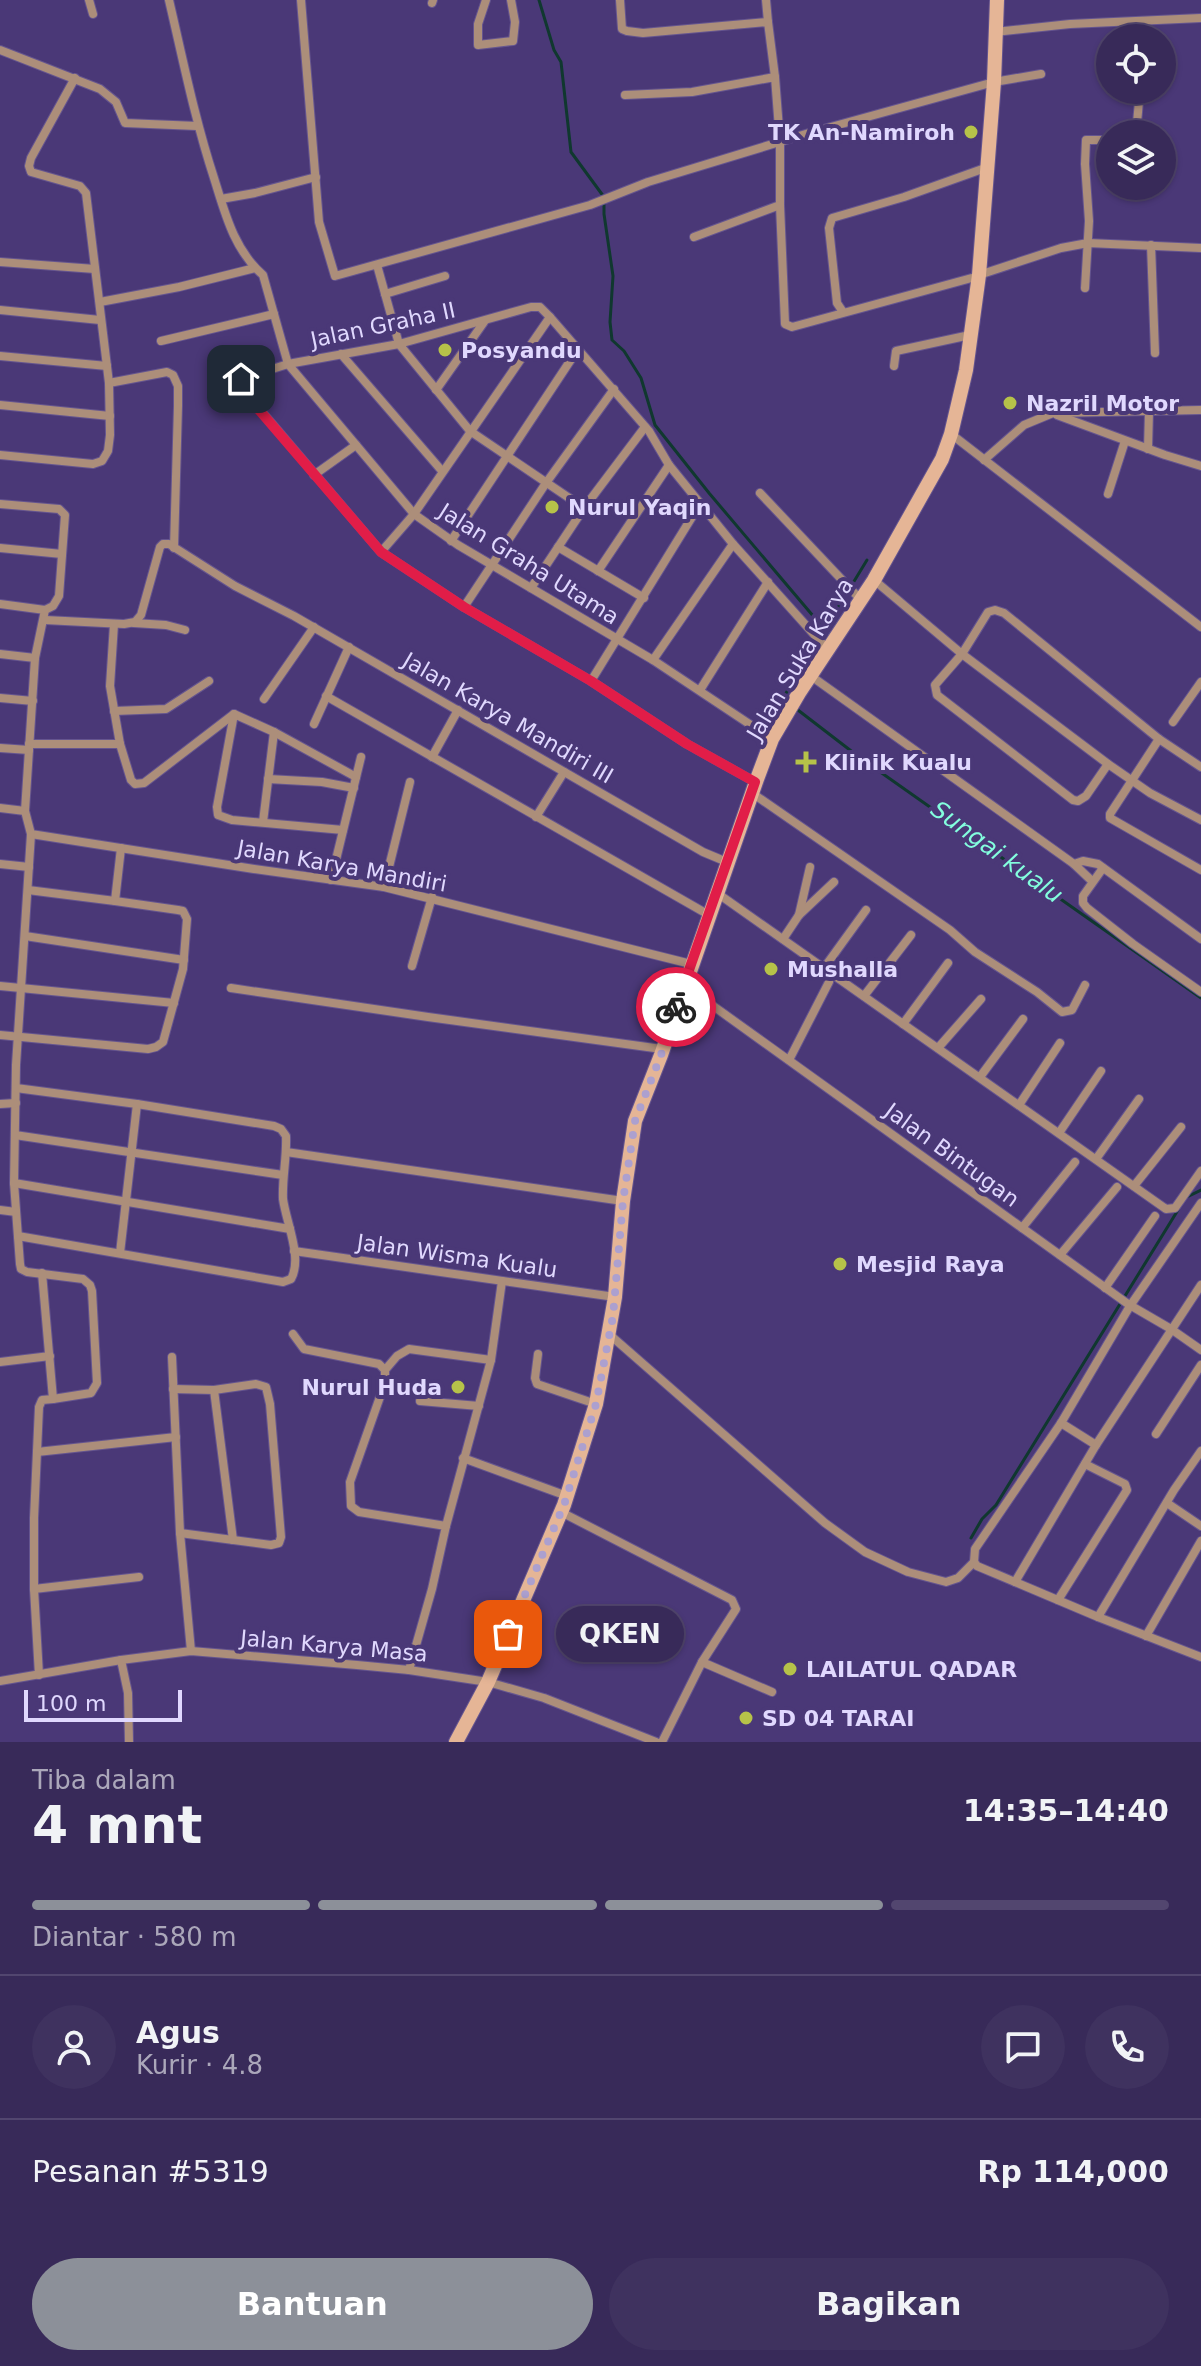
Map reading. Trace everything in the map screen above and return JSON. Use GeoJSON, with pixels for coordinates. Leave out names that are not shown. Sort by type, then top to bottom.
{"type":"FeatureCollection","features":[{"type":"Feature","properties":{"kind":"main road","name":"Jalan Suka Karya"},"geometry":{"type":"LineString","coordinates":[[456,1742],[488,1682],[561,1512],[596,1404],[610,1335],[623,1201],[635,1121],[770,737],[783,722],[874,580],[942,459],[951,434],[966,370],[979,275],[997,0]]}},
{"type":"Feature","properties":{"kind":"street"},"geometry":{"type":"LineString","coordinates":[[89,0],[93,14]]}},
{"type":"Feature","properties":{"kind":"street"},"geometry":{"type":"LineString","coordinates":[[169,0],[197,126],[231,231],[263,275],[288,364]]}},
{"type":"Feature","properties":{"kind":"street"},"geometry":{"type":"LineString","coordinates":[[301,0],[319,222],[335,276],[590,205],[648,182],[780,142],[994,82],[1041,74]]}},
{"type":"Feature","properties":{"kind":"street"},"geometry":{"type":"LineString","coordinates":[[486,0],[478,24],[478,45],[513,41],[515,22],[511,0]]}},
{"type":"Feature","properties":{"kind":"street"},"geometry":{"type":"LineString","coordinates":[[620,0],[622,29],[627,31],[643,33],[768,22]]}},
{"type":"Feature","properties":{"kind":"street"},"geometry":{"type":"LineString","coordinates":[[766,0],[780,142],[785,324],[792,327],[979,275],[1061,248],[1088,243],[1201,248]]}},
{"type":"Feature","properties":{"kind":"street"},"geometry":{"type":"LineString","coordinates":[[995,32],[1070,24],[1201,18]]}},
{"type":"Feature","properties":{"kind":"street"},"geometry":{"type":"LineString","coordinates":[[0,50],[100,89],[117,104],[125,123],[197,126]]}},
{"type":"Feature","properties":{"kind":"street"},"geometry":{"type":"LineString","coordinates":[[625,95],[692,92],[775,77]]}},
{"type":"Feature","properties":{"kind":"street"},"geometry":{"type":"LineString","coordinates":[[0,455],[99,463],[108,451],[109,383],[84,188],[31,172],[29,166],[75,78]]}},
{"type":"Feature","properties":{"kind":"street"},"geometry":{"type":"LineString","coordinates":[[1085,288],[1088,243],[1086,140],[1096,140]]}},
{"type":"Feature","properties":{"kind":"street"},"geometry":{"type":"LineString","coordinates":[[843,312],[837,303],[829,228],[832,218],[988,167]]}},
{"type":"Feature","properties":{"kind":"street"},"geometry":{"type":"LineString","coordinates":[[221,199],[316,177]]}},
{"type":"Feature","properties":{"kind":"street"},"geometry":{"type":"LineString","coordinates":[[694,237],[780,205]]}},
{"type":"Feature","properties":{"kind":"street"},"geometry":{"type":"LineString","coordinates":[[1151,245],[1155,353]]}},
{"type":"Feature","properties":{"kind":"street"},"geometry":{"type":"LineString","coordinates":[[0,262],[95,269]]}},
{"type":"Feature","properties":{"kind":"street"},"geometry":{"type":"LineString","coordinates":[[377,265],[399,344],[470,431],[584,508]]}},
{"type":"Feature","properties":{"kind":"street"},"geometry":{"type":"LineString","coordinates":[[100,302],[255,268]]}},
{"type":"Feature","properties":{"kind":"street"},"geometry":{"type":"LineString","coordinates":[[385,294],[445,276]]}},
{"type":"Feature","properties":{"kind":"street","name":"Jalan Graha II"},"geometry":{"type":"LineString","coordinates":[[550,317],[538,306],[399,344],[288,364],[241,379],[238,385],[381,552],[464,607],[591,681],[724,765],[950,930],[975,952],[1062,1012],[1072,1010],[1085,985]]}},
{"type":"Feature","properties":{"kind":"street"},"geometry":{"type":"LineString","coordinates":[[0,310],[100,320]]}},
{"type":"Feature","properties":{"kind":"street"},"geometry":{"type":"LineString","coordinates":[[161,341],[274,314]]}},
{"type":"Feature","properties":{"kind":"street"},"geometry":{"type":"LineString","coordinates":[[381,552],[414,514],[550,317],[645,427],[669,465],[733,544],[828,650]]}},
{"type":"Feature","properties":{"kind":"street"},"geometry":{"type":"LineString","coordinates":[[436,390],[485,321]]}},
{"type":"Feature","properties":{"kind":"street"},"geometry":{"type":"LineString","coordinates":[[894,366],[896,351],[970,335]]}},
{"type":"Feature","properties":{"kind":"street"},"geometry":{"type":"LineString","coordinates":[[451,541],[578,349]]}},
{"type":"Feature","properties":{"kind":"street"},"geometry":{"type":"LineString","coordinates":[[341,354],[442,471]]}},
{"type":"Feature","properties":{"kind":"street"},"geometry":{"type":"LineString","coordinates":[[0,356],[107,366]]}},
{"type":"Feature","properties":{"kind":"street","name":"Jalan Graha Utama"},"geometry":{"type":"LineString","coordinates":[[288,364],[414,514],[451,541],[653,660],[770,737]]}},
{"type":"Feature","properties":{"kind":"street"},"geometry":{"type":"LineString","coordinates":[[109,383],[167,372],[173,375],[178,386],[174,548]]}},
{"type":"Feature","properties":{"kind":"street"},"geometry":{"type":"LineString","coordinates":[[464,607],[546,483],[614,389]]}},
{"type":"Feature","properties":{"kind":"street"},"geometry":{"type":"LineString","coordinates":[[0,405],[110,416]]}},
{"type":"Feature","properties":{"kind":"street"},"geometry":{"type":"LineString","coordinates":[[984,460],[1024,425],[1053,413],[1201,410]]}},
{"type":"Feature","properties":{"kind":"street"},"geometry":{"type":"LineString","coordinates":[[1148,449],[1149,411]]}},
{"type":"Feature","properties":{"kind":"street"},"geometry":{"type":"LineString","coordinates":[[1053,413],[1201,466]]}},
{"type":"Feature","properties":{"kind":"street"},"geometry":{"type":"LineString","coordinates":[[531,588],[584,508],[645,427]]}},
{"type":"Feature","properties":{"kind":"street"},"geometry":{"type":"LineString","coordinates":[[951,434],[1201,627]]}},
{"type":"Feature","properties":{"kind":"street"},"geometry":{"type":"LineString","coordinates":[[1108,494],[1125,441]]}},
{"type":"Feature","properties":{"kind":"street"},"geometry":{"type":"LineString","coordinates":[[314,475],[356,445]]}},
{"type":"Feature","properties":{"kind":"street"},"geometry":{"type":"LineString","coordinates":[[598,571],[669,465]]}},
{"type":"Feature","properties":{"kind":"street"},"geometry":{"type":"LineString","coordinates":[[760,493],[861,600]]}},
{"type":"Feature","properties":{"kind":"street"},"geometry":{"type":"LineString","coordinates":[[0,504],[63,511],[65,520],[58,600],[45,610],[0,604]]}},
{"type":"Feature","properties":{"kind":"street"},"geometry":{"type":"LineString","coordinates":[[591,681],[700,504]]}},
{"type":"Feature","properties":{"kind":"street"},"geometry":{"type":"LineString","coordinates":[[133,623],[141,615],[160,547],[169,544],[174,548]]}},
{"type":"Feature","properties":{"kind":"street"},"geometry":{"type":"LineString","coordinates":[[653,660],[733,544]]}},
{"type":"Feature","properties":{"kind":"street"},"geometry":{"type":"LineString","coordinates":[[558,547],[644,598]]}},
{"type":"Feature","properties":{"kind":"street"},"geometry":{"type":"LineString","coordinates":[[0,548],[62,554]]}},
{"type":"Feature","properties":{"kind":"street","name":"Jalan Karya Mandiri III"},"geometry":{"type":"LineString","coordinates":[[174,548],[235,586],[314,627],[703,852],[724,861]]}},
{"type":"Feature","properties":{"kind":"street"},"geometry":{"type":"LineString","coordinates":[[874,580],[962,654],[1108,764],[1150,793],[1201,820]]}},
{"type":"Feature","properties":{"kind":"street"},"geometry":{"type":"LineString","coordinates":[[700,690],[768,582]]}},
{"type":"Feature","properties":{"kind":"street"},"geometry":{"type":"LineString","coordinates":[[39,1675],[34,1518],[39,1404],[44,1399],[88,1394],[96,1387],[92,1291],[83,1279],[21,1269],[14,1183],[18,1036],[31,834],[25,811],[35,658],[45,610]]}},
{"type":"Feature","properties":{"kind":"street"},"geometry":{"type":"LineString","coordinates":[[1108,764],[1082,799],[1070,799],[937,695],[935,685],[962,654],[985,615],[992,610],[1004,613],[1159,739],[1201,767]]}},
{"type":"Feature","properties":{"kind":"street"},"geometry":{"type":"LineString","coordinates":[[45,620],[166,625],[185,630]]}},
{"type":"Feature","properties":{"kind":"street"},"geometry":{"type":"LineString","coordinates":[[114,624],[110,686],[120,744],[135,784],[144,783],[234,714]]}},
{"type":"Feature","properties":{"kind":"street"},"geometry":{"type":"LineString","coordinates":[[264,699],[314,627]]}},
{"type":"Feature","properties":{"kind":"street"},"geometry":{"type":"LineString","coordinates":[[314,724],[349,647]]}},
{"type":"Feature","properties":{"kind":"street"},"geometry":{"type":"LineString","coordinates":[[0,654],[35,658]]}},
{"type":"Feature","properties":{"kind":"street"},"geometry":{"type":"LineString","coordinates":[[811,676],[1074,864],[1092,881]]}},
{"type":"Feature","properties":{"kind":"street"},"geometry":{"type":"LineString","coordinates":[[114,711],[166,709],[209,681]]}},
{"type":"Feature","properties":{"kind":"street"},"geometry":{"type":"LineString","coordinates":[[1173,722],[1201,682]]}},
{"type":"Feature","properties":{"kind":"street"},"geometry":{"type":"LineString","coordinates":[[326,696],[709,915]]}},
{"type":"Feature","properties":{"kind":"street"},"geometry":{"type":"LineString","coordinates":[[0,698],[33,701]]}},
{"type":"Feature","properties":{"kind":"street"},"geometry":{"type":"LineString","coordinates":[[432,757],[458,710]]}},
{"type":"Feature","properties":{"kind":"street"},"geometry":{"type":"LineString","coordinates":[[234,714],[356,777]]}},
{"type":"Feature","properties":{"kind":"street"},"geometry":{"type":"LineString","coordinates":[[234,714],[217,813],[232,820],[343,830]]}},
{"type":"Feature","properties":{"kind":"street"},"geometry":{"type":"LineString","coordinates":[[263,822],[274,732]]}},
{"type":"Feature","properties":{"kind":"street"},"geometry":{"type":"LineString","coordinates":[[1159,739],[1110,814],[1111,819],[1201,870]]}},
{"type":"Feature","properties":{"kind":"street"},"geometry":{"type":"LineString","coordinates":[[0,748],[120,744]]}},
{"type":"Feature","properties":{"kind":"street"},"geometry":{"type":"LineString","coordinates":[[331,880],[361,757]]}},
{"type":"Feature","properties":{"kind":"street"},"geometry":{"type":"LineString","coordinates":[[536,817],[564,772]]}},
{"type":"Feature","properties":{"kind":"street"},"geometry":{"type":"LineString","coordinates":[[268,779],[322,782],[354,788]]}},
{"type":"Feature","properties":{"kind":"street"},"geometry":{"type":"LineString","coordinates":[[384,887],[410,782]]}},
{"type":"Feature","properties":{"kind":"street"},"geometry":{"type":"LineString","coordinates":[[0,808],[25,811]]}},
{"type":"Feature","properties":{"kind":"street","name":"Jalan Karya Mandiri"},"geometry":{"type":"LineString","coordinates":[[31,834],[384,887],[691,964]]}},
{"type":"Feature","properties":{"kind":"street"},"geometry":{"type":"LineString","coordinates":[[115,901],[121,848]]}},
{"type":"Feature","properties":{"kind":"street"},"geometry":{"type":"LineString","coordinates":[[1074,864],[1083,861],[1098,864],[1201,939]]}},
{"type":"Feature","properties":{"kind":"street"},"geometry":{"type":"LineString","coordinates":[[0,864],[29,867]]}},
{"type":"Feature","properties":{"kind":"street"},"geometry":{"type":"LineString","coordinates":[[799,915],[810,867]]}},
{"type":"Feature","properties":{"kind":"street"},"geometry":{"type":"LineString","coordinates":[[1103,868],[1083,896],[1083,903],[1133,944],[1201,992]]}},
{"type":"Feature","properties":{"kind":"street"},"geometry":{"type":"LineString","coordinates":[[783,939],[799,915],[834,882]]}},
{"type":"Feature","properties":{"kind":"street"},"geometry":{"type":"LineString","coordinates":[[0,1035],[153,1048],[163,1042],[183,969],[188,926],[183,911],[28,890]]}},
{"type":"Feature","properties":{"kind":"street"},"geometry":{"type":"LineString","coordinates":[[716,893],[1166,1209],[1172,1209],[1201,1171]]}},
{"type":"Feature","properties":{"kind":"street"},"geometry":{"type":"LineString","coordinates":[[412,966],[432,897]]}},
{"type":"Feature","properties":{"kind":"street"},"geometry":{"type":"LineString","coordinates":[[824,968],[866,910]]}},
{"type":"Feature","properties":{"kind":"street"},"geometry":{"type":"LineString","coordinates":[[864,996],[911,935]]}},
{"type":"Feature","properties":{"kind":"street"},"geometry":{"type":"LineString","coordinates":[[25,936],[184,960]]}},
{"type":"Feature","properties":{"kind":"street"},"geometry":{"type":"LineString","coordinates":[[903,1024],[948,963]]}},
{"type":"Feature","properties":{"kind":"street"},"geometry":{"type":"LineString","coordinates":[[789,1060],[829,982]]}},
{"type":"Feature","properties":{"kind":"street","name":"Jalan Bintugan"},"geometry":{"type":"LineString","coordinates":[[684,985],[1116,1296],[1201,1350]]}},
{"type":"Feature","properties":{"kind":"street"},"geometry":{"type":"LineString","coordinates":[[0,986],[174,1003]]}},
{"type":"Feature","properties":{"kind":"street"},"geometry":{"type":"LineString","coordinates":[[231,988],[662,1049]]}},
{"type":"Feature","properties":{"kind":"street"},"geometry":{"type":"LineString","coordinates":[[938,1048],[981,999]]}},
{"type":"Feature","properties":{"kind":"street"},"geometry":{"type":"LineString","coordinates":[[980,1077],[1023,1019]]}},
{"type":"Feature","properties":{"kind":"street"},"geometry":{"type":"LineString","coordinates":[[1019,1105],[1060,1043]]}},
{"type":"Feature","properties":{"kind":"street"},"geometry":{"type":"LineString","coordinates":[[1059,1133],[1101,1071]]}},
{"type":"Feature","properties":{"kind":"street"},"geometry":{"type":"LineString","coordinates":[[16,1088],[137,1104],[281,1129],[286,1136],[284,1201],[295,1272],[291,1279],[283,1282],[18,1236]]}},
{"type":"Feature","properties":{"kind":"street"},"geometry":{"type":"LineString","coordinates":[[1096,1159],[1139,1099]]}},
{"type":"Feature","properties":{"kind":"street"},"geometry":{"type":"LineString","coordinates":[[0,1104],[16,1103]]}},
{"type":"Feature","properties":{"kind":"street"},"geometry":{"type":"LineString","coordinates":[[120,1253],[137,1104]]}},
{"type":"Feature","properties":{"kind":"street"},"geometry":{"type":"LineString","coordinates":[[1134,1186],[1181,1127]]}},
{"type":"Feature","properties":{"kind":"street"},"geometry":{"type":"LineString","coordinates":[[15,1135],[283,1175]]}},
{"type":"Feature","properties":{"kind":"street"},"geometry":{"type":"LineString","coordinates":[[286,1152],[623,1201]]}},
{"type":"Feature","properties":{"kind":"street"},"geometry":{"type":"LineString","coordinates":[[1022,1228],[1075,1162]]}},
{"type":"Feature","properties":{"kind":"street"},"geometry":{"type":"LineString","coordinates":[[14,1183],[290,1229]]}},
{"type":"Feature","properties":{"kind":"street"},"geometry":{"type":"LineString","coordinates":[[1060,1255],[1117,1187]]}},
{"type":"Feature","properties":{"kind":"street"},"geometry":{"type":"LineString","coordinates":[[610,1335],[825,1523],[865,1552],[908,1572],[946,1582],[958,1578],[974,1562],[975,1549],[1061,1423],[1129,1305],[1201,1203]]}},
{"type":"Feature","properties":{"kind":"street"},"geometry":{"type":"LineString","coordinates":[[0,1210],[16,1212]]}},
{"type":"Feature","properties":{"kind":"street"},"geometry":{"type":"LineString","coordinates":[[1105,1288],[1155,1216]]}},
{"type":"Feature","properties":{"kind":"street","name":"Jalan Wisma Kualu"},"geometry":{"type":"LineString","coordinates":[[294,1251],[615,1297]]}},
{"type":"Feature","properties":{"kind":"street"},"geometry":{"type":"LineString","coordinates":[[42,1273],[53,1399]]}},
{"type":"Feature","properties":{"kind":"street"},"geometry":{"type":"LineString","coordinates":[[409,1670],[491,1360],[502,1281]]}},
{"type":"Feature","properties":{"kind":"street"},"geometry":{"type":"LineString","coordinates":[[1015,1582],[1096,1445],[1201,1285]]}},
{"type":"Feature","properties":{"kind":"street"},"geometry":{"type":"LineString","coordinates":[[293,1334],[304,1349],[381,1365],[385,1370],[381,1394],[350,1482],[351,1506],[359,1512],[446,1526]]}},
{"type":"Feature","properties":{"kind":"street"},"geometry":{"type":"LineString","coordinates":[[385,1370],[397,1356],[409,1349],[491,1360]]}},
{"type":"Feature","properties":{"kind":"street"},"geometry":{"type":"LineString","coordinates":[[538,1354],[537,1384],[596,1404]]}},
{"type":"Feature","properties":{"kind":"street"},"geometry":{"type":"LineString","coordinates":[[0,1362],[50,1356]]}},
{"type":"Feature","properties":{"kind":"street"},"geometry":{"type":"LineString","coordinates":[[172,1357],[180,1533],[191,1651]]}},
{"type":"Feature","properties":{"kind":"street"},"geometry":{"type":"LineString","coordinates":[[1156,1434],[1201,1365]]}},
{"type":"Feature","properties":{"kind":"street"},"geometry":{"type":"LineString","coordinates":[[173,1389],[214,1390],[260,1385],[267,1389],[281,1537],[279,1543],[271,1545],[180,1533]]}},
{"type":"Feature","properties":{"kind":"street"},"geometry":{"type":"LineString","coordinates":[[214,1390],[233,1540]]}},
{"type":"Feature","properties":{"kind":"street"},"geometry":{"type":"LineString","coordinates":[[420,1401],[479,1406]]}},
{"type":"Feature","properties":{"kind":"street"},"geometry":{"type":"LineString","coordinates":[[1061,1423],[1096,1445]]}},
{"type":"Feature","properties":{"kind":"street"},"geometry":{"type":"LineString","coordinates":[[37,1452],[176,1437]]}},
{"type":"Feature","properties":{"kind":"street"},"geometry":{"type":"LineString","coordinates":[[1098,1617],[1201,1451]]}},
{"type":"Feature","properties":{"kind":"street"},"geometry":{"type":"LineString","coordinates":[[463,1458],[567,1496]]}},
{"type":"Feature","properties":{"kind":"street"},"geometry":{"type":"LineString","coordinates":[[1058,1600],[1127,1490],[1125,1484],[1085,1464]]}},
{"type":"Feature","properties":{"kind":"street"},"geometry":{"type":"LineString","coordinates":[[1167,1503],[1201,1526]]}},
{"type":"Feature","properties":{"kind":"street"},"geometry":{"type":"LineString","coordinates":[[561,1512],[735,1603],[736,1609],[702,1662],[659,1742]]}},
{"type":"Feature","properties":{"kind":"street"},"geometry":{"type":"LineString","coordinates":[[1146,1636],[1201,1541]]}},
{"type":"Feature","properties":{"kind":"street"},"geometry":{"type":"LineString","coordinates":[[974,1562],[977,1566],[1098,1617],[1198,1655],[1201,1643]]}},
{"type":"Feature","properties":{"kind":"street"},"geometry":{"type":"LineString","coordinates":[[34,1589],[139,1577]]}},
{"type":"Feature","properties":{"kind":"street","name":"Jalan Karya Masa"},"geometry":{"type":"LineString","coordinates":[[0,1681],[191,1651],[409,1670],[488,1682],[544,1698],[659,1742]]}},
{"type":"Feature","properties":{"kind":"street"},"geometry":{"type":"LineString","coordinates":[[121,1660],[128,1693],[129,1742]]}},
{"type":"Feature","properties":{"kind":"street"},"geometry":{"type":"LineString","coordinates":[[702,1662],[772,1692]]}},
{"type":"Feature","properties":{"kind":"waterway"},"geometry":{"type":"LineString","coordinates":[[539,0],[554,50],[561,62],[571,152],[604,197],[613,276],[612,340],[624,351],[641,378],[655,425],[825,630]]}},
{"type":"Feature","properties":{"kind":"waterway"},"geometry":{"type":"LineString","coordinates":[[783,698],[867,560]]}},
{"type":"Feature","properties":{"kind":"waterway"},"geometry":{"type":"LineString","coordinates":[[755,733],[783,698],[788,702]]}},
{"type":"Feature","properties":{"kind":"waterway","name":"Sungai kualu"},"geometry":{"type":"LineString","coordinates":[[794,707],[859,757],[1201,998]]}},
{"type":"Feature","properties":{"kind":"waterway"},"geometry":{"type":"LineString","coordinates":[[1187,1197],[1201,1190]]}},
{"type":"Feature","properties":{"kind":"waterway"},"geometry":{"type":"LineString","coordinates":[[971,1538],[982,1519],[996,1505],[1178,1210]]}},
{"type":"Feature","properties":{"kind":"way so far"},"geometry":{"type":"LineString","coordinates":[[508,1634],[564,1505],[596,1404],[613,1316],[623,1201],[635,1121],[676,1007]]}},
{"type":"Feature","properties":{"kind":"place","name":"TK An-Namiroh"},"geometry":{"type":"Point","coordinates":[971,132]}},
{"type":"Feature","properties":{"kind":"place","name":"Posyandu"},"geometry":{"type":"Point","coordinates":[445,350]}},
{"type":"Feature","properties":{"kind":"place","name":"Nazril Motor"},"geometry":{"type":"Point","coordinates":[1010,403]}},
{"type":"Feature","properties":{"kind":"place","name":"Nurul Yaqin"},"geometry":{"type":"Point","coordinates":[552,507]}},
{"type":"Feature","properties":{"kind":"place","name":"Klinik Kualu"},"geometry":{"type":"Point","coordinates":[806,762]}},
{"type":"Feature","properties":{"kind":"place","name":"Mushalla"},"geometry":{"type":"Point","coordinates":[771,969]}},
{"type":"Feature","properties":{"kind":"place","name":"Mesjid Raya"},"geometry":{"type":"Point","coordinates":[840,1264]}},
{"type":"Feature","properties":{"kind":"place","name":"Nurul Huda"},"geometry":{"type":"Point","coordinates":[458,1387]}},
{"type":"Feature","properties":{"kind":"place","name":"QKEN"},"geometry":{"type":"Point","coordinates":[508,1634]}},
{"type":"Feature","properties":{"kind":"place","name":"LAILATUL QADAR"},"geometry":{"type":"Point","coordinates":[790,1669]}},
{"type":"Feature","properties":{"kind":"place","name":"SD 04 TARAI"},"geometry":{"type":"Point","coordinates":[746,1718]}},
{"type":"Feature","properties":{"kind":"route"},"geometry":{"type":"LineString","coordinates":[[241,379],[238,385],[242,390],[381,552],[464,607],[591,681],[687,744],[755,782],[676,1007]]}}]}
